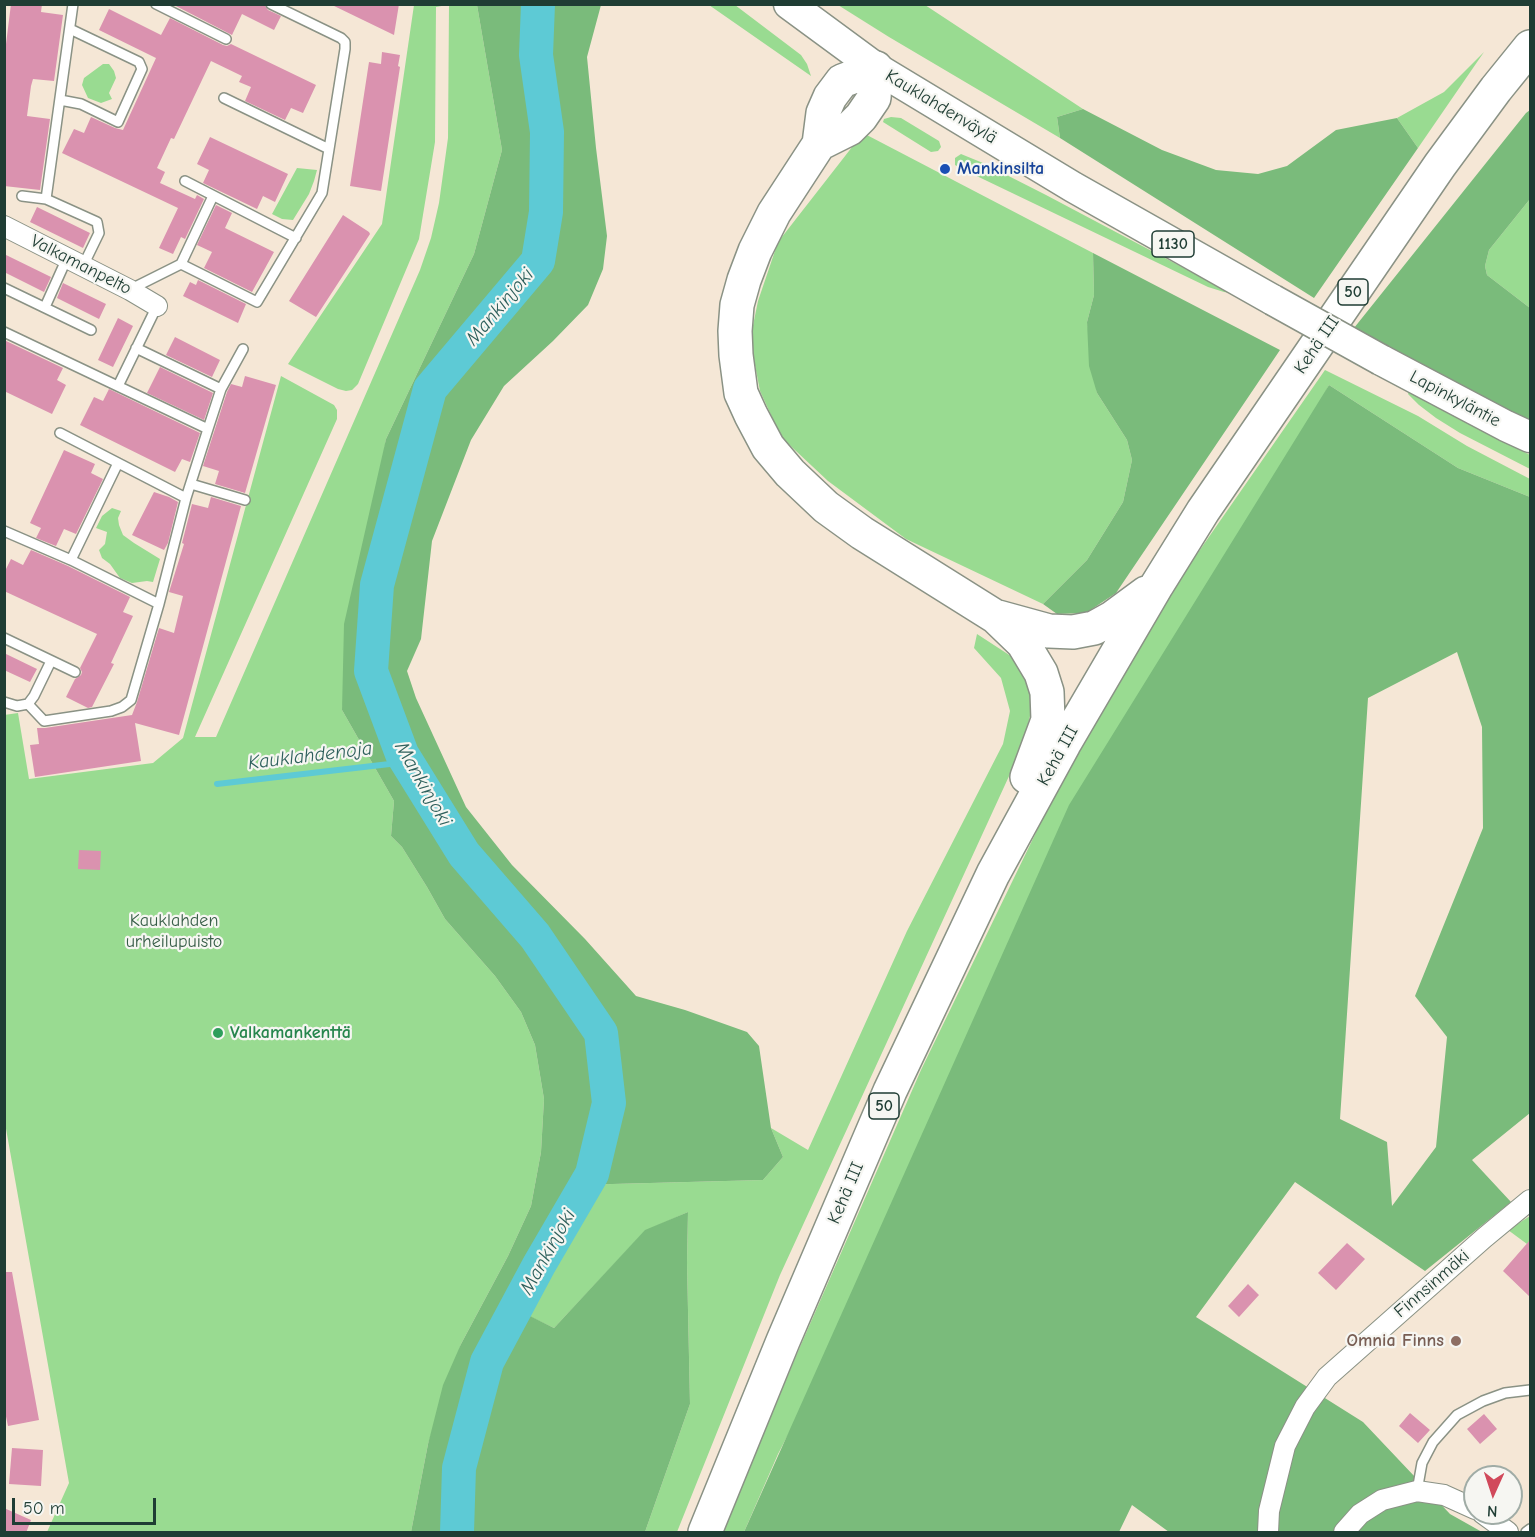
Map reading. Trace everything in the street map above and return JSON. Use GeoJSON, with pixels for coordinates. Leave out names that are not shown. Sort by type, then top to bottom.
{"type":"FeatureCollection","features":[{"type":"Feature","properties":{"kind":"highway","name":"Kehä III"},"geometry":{"type":"LineString","coordinates":[[705,1533],[783,1341],[890,1091],[993,874],[1064,744],[1203,511],[1440,165],[1530,47]]}},
{"type":"Feature","properties":{"kind":"highway"},"geometry":{"type":"LineString","coordinates":[[876,68],[874,98],[861,117],[849,129],[819,144],[774,213],[755,251],[737,305],[736,355],[741,393],[768,447],[789,474],[826,507],[862,533],[996,617],[1023,643],[1041,673],[1047,692],[1048,720],[993,874]]}},
{"type":"Feature","properties":{"kind":"highway"},"geometry":{"type":"LineString","coordinates":[[1440,165],[1530,76]]}},
{"type":"Feature","properties":{"kind":"highway"},"geometry":{"type":"LineString","coordinates":[[996,617],[1049,631],[1073,632],[1094,628],[1112,618],[1157,585]]}},
{"type":"Feature","properties":{"kind":"main road","name":"Kauklahdenväylä"},"geometry":{"type":"LineString","coordinates":[[789,4],[876,68],[1073,187],[1381,360]]}},
{"type":"Feature","properties":{"kind":"main road","name":"Lapinkyläntie"},"geometry":{"type":"LineString","coordinates":[[1381,360],[1530,437]]}},
{"type":"Feature","properties":{"kind":"street","name":"Valkamanpelto"},"geometry":{"type":"LineString","coordinates":[[4,226],[157,306]]}},
{"type":"Feature","properties":{"kind":"street","name":"Finnsinmäki"},"geometry":{"type":"LineString","coordinates":[[1268,1533],[1269,1511],[1285,1446],[1305,1407],[1327,1377],[1530,1200]]}},
{"type":"Feature","properties":{"kind":"street"},"geometry":{"type":"LineString","coordinates":[[1344,1533],[1360,1514],[1382,1500],[1417,1491],[1444,1495],[1463,1504]]}},
{"type":"Feature","properties":{"kind":"lane"},"geometry":{"type":"LineString","coordinates":[[46,199],[73,4]]}},
{"type":"Feature","properties":{"kind":"lane"},"geometry":{"type":"LineString","coordinates":[[156,4],[226,39]]}},
{"type":"Feature","properties":{"kind":"lane"},"geometry":{"type":"LineString","coordinates":[[181,264],[257,302],[322,193],[345,42],[271,4]]}},
{"type":"Feature","properties":{"kind":"lane"},"geometry":{"type":"LineString","coordinates":[[60,100],[81,104],[118,122],[142,69],[139,62],[70,29]]}},
{"type":"Feature","properties":{"kind":"lane"},"geometry":{"type":"LineString","coordinates":[[224,98],[329,149]]}},
{"type":"Feature","properties":{"kind":"lane"},"geometry":{"type":"LineString","coordinates":[[184,182],[296,238]]}},
{"type":"Feature","properties":{"kind":"lane"},"geometry":{"type":"LineString","coordinates":[[22,196],[46,199],[97,222],[99,233],[75,262],[45,307]]}},
{"type":"Feature","properties":{"kind":"lane"},"geometry":{"type":"LineString","coordinates":[[130,290],[181,264],[213,196]]}},
{"type":"Feature","properties":{"kind":"lane"},"geometry":{"type":"LineString","coordinates":[[4,288],[91,330]]}},
{"type":"Feature","properties":{"kind":"lane"},"geometry":{"type":"LineString","coordinates":[[118,386],[157,306]]}},
{"type":"Feature","properties":{"kind":"lane"},"geometry":{"type":"LineString","coordinates":[[4,332],[207,429]]}},
{"type":"Feature","properties":{"kind":"lane"},"geometry":{"type":"LineString","coordinates":[[136,348],[221,389]]}},
{"type":"Feature","properties":{"kind":"lane"},"geometry":{"type":"LineString","coordinates":[[28,704],[44,721],[111,711],[131,700],[207,429],[221,389],[243,349]]}},
{"type":"Feature","properties":{"kind":"lane"},"geometry":{"type":"LineString","coordinates":[[60,433],[186,498]]}},
{"type":"Feature","properties":{"kind":"lane"},"geometry":{"type":"LineString","coordinates":[[70,560],[118,463]]}},
{"type":"Feature","properties":{"kind":"lane"},"geometry":{"type":"LineString","coordinates":[[191,484],[245,500]]}},
{"type":"Feature","properties":{"kind":"lane"},"geometry":{"type":"LineString","coordinates":[[4,531],[70,560],[159,604]]}},
{"type":"Feature","properties":{"kind":"lane"},"geometry":{"type":"LineString","coordinates":[[4,638],[75,672]]}},
{"type":"Feature","properties":{"kind":"lane"},"geometry":{"type":"LineString","coordinates":[[4,702],[17,705],[28,704],[51,661]]}},
{"type":"Feature","properties":{"kind":"lane"},"geometry":{"type":"LineString","coordinates":[[1417,1491],[1422,1463],[1433,1442],[1457,1415],[1483,1401],[1505,1393],[1530,1390]]}},
{"type":"Feature","properties":{"kind":"lane"},"geometry":{"type":"LineString","coordinates":[[1526,1533],[1530,1529]]}},
{"type":"Feature","properties":{"kind":"green space"},"geometry":{"type":"Polygon","coordinates":[[[414,5],[447,5],[436,7],[435,142],[419,239],[358,384],[352,390],[346,391],[288,364],[382,224],[414,5]]]}},
{"type":"Feature","properties":{"kind":"green space","name":"Kauklahden urheilupuisto"},"geometry":{"type":"Polygon","coordinates":[[[449,5],[477,5],[502,150],[474,254],[386,439],[342,710],[394,801],[391,836],[402,847],[445,919],[495,976],[521,1012],[535,1045],[544,1099],[541,1152],[531,1206],[508,1256],[461,1344],[428,1444],[411,1532],[47,1532],[69,1483],[5,1123],[4,715],[18,713],[29,779],[153,763],[183,738],[281,376],[334,405],[337,410],[337,419],[195,737],[216,737],[420,270],[431,238],[439,203],[448,138],[449,5]]]}},
{"type":"Feature","properties":{"kind":"green space"},"geometry":{"type":"Polygon","coordinates":[[[477,5],[601,5],[587,57],[607,236],[603,269],[588,305],[504,386],[471,440],[432,541],[421,639],[407,671],[416,698],[466,807],[512,865],[585,939],[636,996],[747,1032],[759,1046],[771,1128],[783,1157],[763,1180],[575,1185],[510,1306],[554,1328],[645,1230],[688,1212],[690,1404],[645,1532],[411,1532],[428,1444],[443,1385],[461,1344],[508,1256],[531,1206],[541,1152],[544,1099],[535,1045],[521,1012],[495,976],[445,919],[402,847],[391,836],[394,801],[342,710],[344,624],[386,439],[474,254],[502,150],[477,5]]]}},
{"type":"Feature","properties":{"kind":"green space"},"geometry":{"type":"Polygon","coordinates":[[[709,5],[735,5],[801,55],[811,76],[709,5]]]}},
{"type":"Feature","properties":{"kind":"green space"},"geometry":{"type":"Polygon","coordinates":[[[838,5],[925,5],[1083,109],[1057,117],[1060,138],[838,5]]]}},
{"type":"Feature","properties":{"kind":"green space"},"geometry":{"type":"Polygon","coordinates":[[[1484,52],[1418,148],[1397,118],[1444,92],[1484,52]]]}},
{"type":"Feature","properties":{"kind":"green space"},"geometry":{"type":"Polygon","coordinates":[[[103,64],[109,64],[116,78],[109,93],[112,99],[101,103],[88,98],[82,85],[84,78],[103,64]]]}},
{"type":"Feature","properties":{"kind":"green space"},"geometry":{"type":"Polygon","coordinates":[[[1083,109],[1162,150],[1216,170],[1258,174],[1287,166],[1336,130],[1397,118],[1418,148],[1314,298],[1060,138],[1057,117],[1083,109]]]}},
{"type":"Feature","properties":{"kind":"green space"},"geometry":{"type":"Polygon","coordinates":[[[1530,110],[1530,199],[1489,250],[1485,266],[1487,275],[1530,308],[1530,421],[1464,390],[1354,328],[1530,110]]]}},
{"type":"Feature","properties":{"kind":"green space"},"geometry":{"type":"Polygon","coordinates":[[[901,118],[939,141],[941,147],[938,151],[931,152],[883,122],[884,119],[901,118]]]}},
{"type":"Feature","properties":{"kind":"green space"},"geometry":{"type":"Polygon","coordinates":[[[863,133],[1093,253],[1094,295],[1087,322],[1097,393],[1127,440],[1132,460],[1123,502],[1087,560],[1043,604],[906,539],[828,481],[781,437],[760,391],[750,340],[758,301],[778,242],[863,133]]]}},
{"type":"Feature","properties":{"kind":"green space"},"geometry":{"type":"Polygon","coordinates":[[[961,154],[1046,195],[1231,293],[1208,287],[960,168],[955,165],[955,158],[961,154]]]}},
{"type":"Feature","properties":{"kind":"green space"},"geometry":{"type":"Polygon","coordinates":[[[297,168],[317,170],[309,194],[293,220],[282,219],[272,214],[297,168]]]}},
{"type":"Feature","properties":{"kind":"green space"},"geometry":{"type":"Polygon","coordinates":[[[1530,199],[1530,308],[1487,275],[1485,266],[1489,250],[1530,199]]]}},
{"type":"Feature","properties":{"kind":"green space"},"geometry":{"type":"Polygon","coordinates":[[[1093,253],[1280,350],[1116,593],[1086,613],[1057,614],[1043,604],[1087,560],[1123,502],[1132,460],[1127,440],[1097,393],[1089,366],[1087,322],[1094,295],[1093,253]]]}},
{"type":"Feature","properties":{"kind":"green space"},"geometry":{"type":"Polygon","coordinates":[[[1325,370],[1418,416],[1467,446],[1530,479],[1530,497],[1458,468],[1329,385],[778,1454],[744,1532],[723,1532],[796,1356],[921,1070],[1058,787],[1172,590],[1325,370]]]}},
{"type":"Feature","properties":{"kind":"green space"},"geometry":{"type":"Polygon","coordinates":[[[1329,385],[1458,468],[1530,497],[1530,1113],[1472,1160],[1511,1202],[1425,1271],[1295,1182],[1196,1317],[1363,1422],[1450,1514],[1463,1521],[1463,1525],[1470,1525],[1482,1532],[1169,1532],[1132,1505],[1119,1532],[744,1532],[1069,805],[1329,385]],[[1457,652],[1368,698],[1340,1119],[1387,1142],[1392,1206],[1436,1147],[1447,1037],[1415,996],[1483,828],[1482,727],[1457,652]]]}},
{"type":"Feature","properties":{"kind":"green space"},"geometry":{"type":"Polygon","coordinates":[[[1409,391],[1530,455],[1530,469],[1436,418],[1408,394],[1409,391]]]}},
{"type":"Feature","properties":{"kind":"green space"},"geometry":{"type":"Polygon","coordinates":[[[112,508],[121,511],[118,518],[123,535],[160,559],[153,582],[132,583],[120,578],[110,564],[102,558],[99,550],[105,544],[107,532],[96,528],[102,516],[112,508]]]}},
{"type":"Feature","properties":{"kind":"green space"},"geometry":{"type":"Polygon","coordinates":[[[977,634],[1020,662],[1033,705],[1021,750],[780,1275],[677,1532],[645,1532],[690,1404],[688,1212],[645,1231],[554,1328],[510,1307],[575,1185],[763,1180],[783,1157],[771,1128],[808,1150],[907,931],[1003,744],[1010,711],[1001,678],[974,648],[977,634]]]}},
{"type":"Feature","properties":{"kind":"green space"},"geometry":{"type":"Polygon","coordinates":[[[1530,1216],[1530,1241],[1527,1244],[1508,1230],[1530,1216]]]}},
{"type":"Feature","properties":{"kind":"building"},"geometry":{"type":"Polygon","coordinates":[[[11,4],[42,4],[41,12],[63,15],[54,81],[33,79],[27,116],[50,119],[40,190],[4,186],[4,60],[11,4]]]}},
{"type":"Feature","properties":{"kind":"building"},"geometry":{"type":"Polygon","coordinates":[[[177,4],[264,4],[268,10],[281,16],[274,30],[242,14],[232,35],[176,6],[177,4]]]}},
{"type":"Feature","properties":{"kind":"building"},"geometry":{"type":"Polygon","coordinates":[[[330,4],[399,4],[394,35],[330,4]]]}},
{"type":"Feature","properties":{"kind":"building"},"geometry":{"type":"Polygon","coordinates":[[[109,9],[161,35],[170,18],[223,45],[231,44],[316,85],[303,113],[291,108],[285,120],[245,101],[251,87],[239,82],[242,76],[211,61],[174,139],[171,138],[157,168],[165,172],[160,183],[195,199],[197,195],[204,199],[185,239],[181,237],[173,254],[159,248],[178,208],[62,153],[74,129],[84,133],[91,117],[123,130],[156,58],[99,30],[109,9]]]}},
{"type":"Feature","properties":{"kind":"building"},"geometry":{"type":"Polygon","coordinates":[[[382,52],[400,55],[398,66],[400,67],[381,191],[350,186],[369,62],[381,64],[382,52]]]}},
{"type":"Feature","properties":{"kind":"building"},"geometry":{"type":"Polygon","coordinates":[[[210,137],[288,174],[275,202],[263,196],[257,209],[203,183],[209,170],[197,164],[210,137]]]}},
{"type":"Feature","properties":{"kind":"building"},"geometry":{"type":"Polygon","coordinates":[[[216,205],[232,213],[225,228],[274,252],[252,292],[204,268],[212,252],[197,245],[216,205]]]}},
{"type":"Feature","properties":{"kind":"building"},"geometry":{"type":"Polygon","coordinates":[[[37,207],[90,233],[83,248],[30,222],[37,207]]]}},
{"type":"Feature","properties":{"kind":"building"},"geometry":{"type":"Polygon","coordinates":[[[343,215],[370,234],[316,317],[289,301],[343,215]]]}},
{"type":"Feature","properties":{"kind":"building"},"geometry":{"type":"Polygon","coordinates":[[[4,254],[51,277],[44,292],[4,272],[4,254]]]}},
{"type":"Feature","properties":{"kind":"building"},"geometry":{"type":"Polygon","coordinates":[[[198,280],[246,304],[238,323],[183,296],[190,282],[196,285],[198,280]]]}},
{"type":"Feature","properties":{"kind":"building"},"geometry":{"type":"Polygon","coordinates":[[[63,283],[106,304],[99,319],[57,298],[63,283]]]}},
{"type":"Feature","properties":{"kind":"building"},"geometry":{"type":"Polygon","coordinates":[[[118,318],[133,326],[113,367],[98,360],[118,318]]]}},
{"type":"Feature","properties":{"kind":"building"},"geometry":{"type":"Polygon","coordinates":[[[175,337],[220,360],[212,377],[166,355],[175,337]]]}},
{"type":"Feature","properties":{"kind":"building"},"geometry":{"type":"Polygon","coordinates":[[[4,340],[63,368],[57,380],[66,385],[52,414],[4,391],[4,340]]]}},
{"type":"Feature","properties":{"kind":"building"},"geometry":{"type":"Polygon","coordinates":[[[160,367],[213,393],[204,420],[147,393],[160,367]]]}},
{"type":"Feature","properties":{"kind":"building"},"geometry":{"type":"Polygon","coordinates":[[[245,376],[276,385],[245,493],[215,484],[219,471],[203,466],[227,392],[231,384],[242,387],[245,376]]]}},
{"type":"Feature","properties":{"kind":"building"},"geometry":{"type":"Polygon","coordinates":[[[109,389],[200,433],[190,462],[182,459],[175,472],[80,425],[94,397],[103,401],[109,389]]]}},
{"type":"Feature","properties":{"kind":"building"},"geometry":{"type":"Polygon","coordinates":[[[64,450],[95,464],[91,473],[103,479],[76,534],[64,529],[56,546],[36,538],[41,528],[30,523],[64,450]]]}},
{"type":"Feature","properties":{"kind":"building"},"geometry":{"type":"Polygon","coordinates":[[[154,492],[178,502],[168,543],[164,550],[132,535],[154,492]]]}},
{"type":"Feature","properties":{"kind":"building"},"geometry":{"type":"Polygon","coordinates":[[[211,497],[241,506],[179,735],[135,723],[141,761],[35,777],[30,745],[39,744],[37,728],[132,715],[159,628],[174,633],[183,596],[169,592],[184,544],[182,543],[192,504],[208,508],[211,497]]]}},
{"type":"Feature","properties":{"kind":"building"},"geometry":{"type":"Polygon","coordinates":[[[31,550],[130,597],[123,612],[133,616],[111,663],[114,664],[92,707],[88,708],[66,697],[75,679],[81,675],[80,668],[97,634],[4,591],[4,573],[11,559],[23,565],[31,550]]]}},
{"type":"Feature","properties":{"kind":"building"},"geometry":{"type":"Polygon","coordinates":[[[4,653],[37,669],[30,682],[4,670],[4,653]]]}},
{"type":"Feature","properties":{"kind":"building"},"geometry":{"type":"Polygon","coordinates":[[[79,850],[101,851],[100,870],[78,869],[79,850]]]}},
{"type":"Feature","properties":{"kind":"building"},"geometry":{"type":"Polygon","coordinates":[[[1530,1240],[1530,1297],[1503,1271],[1530,1240]]]}},
{"type":"Feature","properties":{"kind":"building"},"geometry":{"type":"Polygon","coordinates":[[[1347,1243],[1365,1259],[1336,1290],[1318,1273],[1347,1243]]]}},
{"type":"Feature","properties":{"kind":"building"},"geometry":{"type":"Polygon","coordinates":[[[4,1272],[12,1272],[39,1420],[8,1426],[4,1407],[4,1272]]]}},
{"type":"Feature","properties":{"kind":"building"},"geometry":{"type":"Polygon","coordinates":[[[1248,1284],[1259,1295],[1239,1317],[1228,1306],[1248,1284]]]}},
{"type":"Feature","properties":{"kind":"building"},"geometry":{"type":"Polygon","coordinates":[[[1410,1413],[1430,1430],[1418,1443],[1399,1426],[1410,1413]]]}},
{"type":"Feature","properties":{"kind":"building"},"geometry":{"type":"Polygon","coordinates":[[[1484,1414],[1497,1429],[1480,1444],[1467,1429],[1484,1414]]]}},
{"type":"Feature","properties":{"kind":"building"},"geometry":{"type":"Polygon","coordinates":[[[12,1448],[43,1450],[41,1486],[9,1484],[12,1448]]]}},
{"type":"Feature","properties":{"kind":"building"},"geometry":{"type":"Polygon","coordinates":[[[4,1508],[31,1520],[26,1533],[4,1533],[4,1508]]]}},
{"type":"Feature","properties":{"kind":"waterway","name":"Mankinjoki"},"geometry":{"type":"LineString","coordinates":[[457,1532],[459,1468],[487,1362],[539,1265],[592,1174],[609,1103],[601,1033],[535,936],[464,854],[402,754],[371,671],[377,585],[430,389],[538,261],[546,212],[547,132],[536,55],[538,4]]}},
{"type":"Feature","properties":{"kind":"waterway","name":"Kauklahdenoja"},"geometry":{"type":"LineString","coordinates":[[217,784],[407,762]]}},
{"type":"Feature","properties":{"kind":"place","name":"Mankinsilta"},"geometry":{"type":"Point","coordinates":[945,169]}},
{"type":"Feature","properties":{"kind":"place","name":"Valkamankenttä"},"geometry":{"type":"Point","coordinates":[218,1033]}},
{"type":"Feature","properties":{"kind":"place","name":"Omnia Finns"},"geometry":{"type":"Point","coordinates":[1456,1341]}}]}
